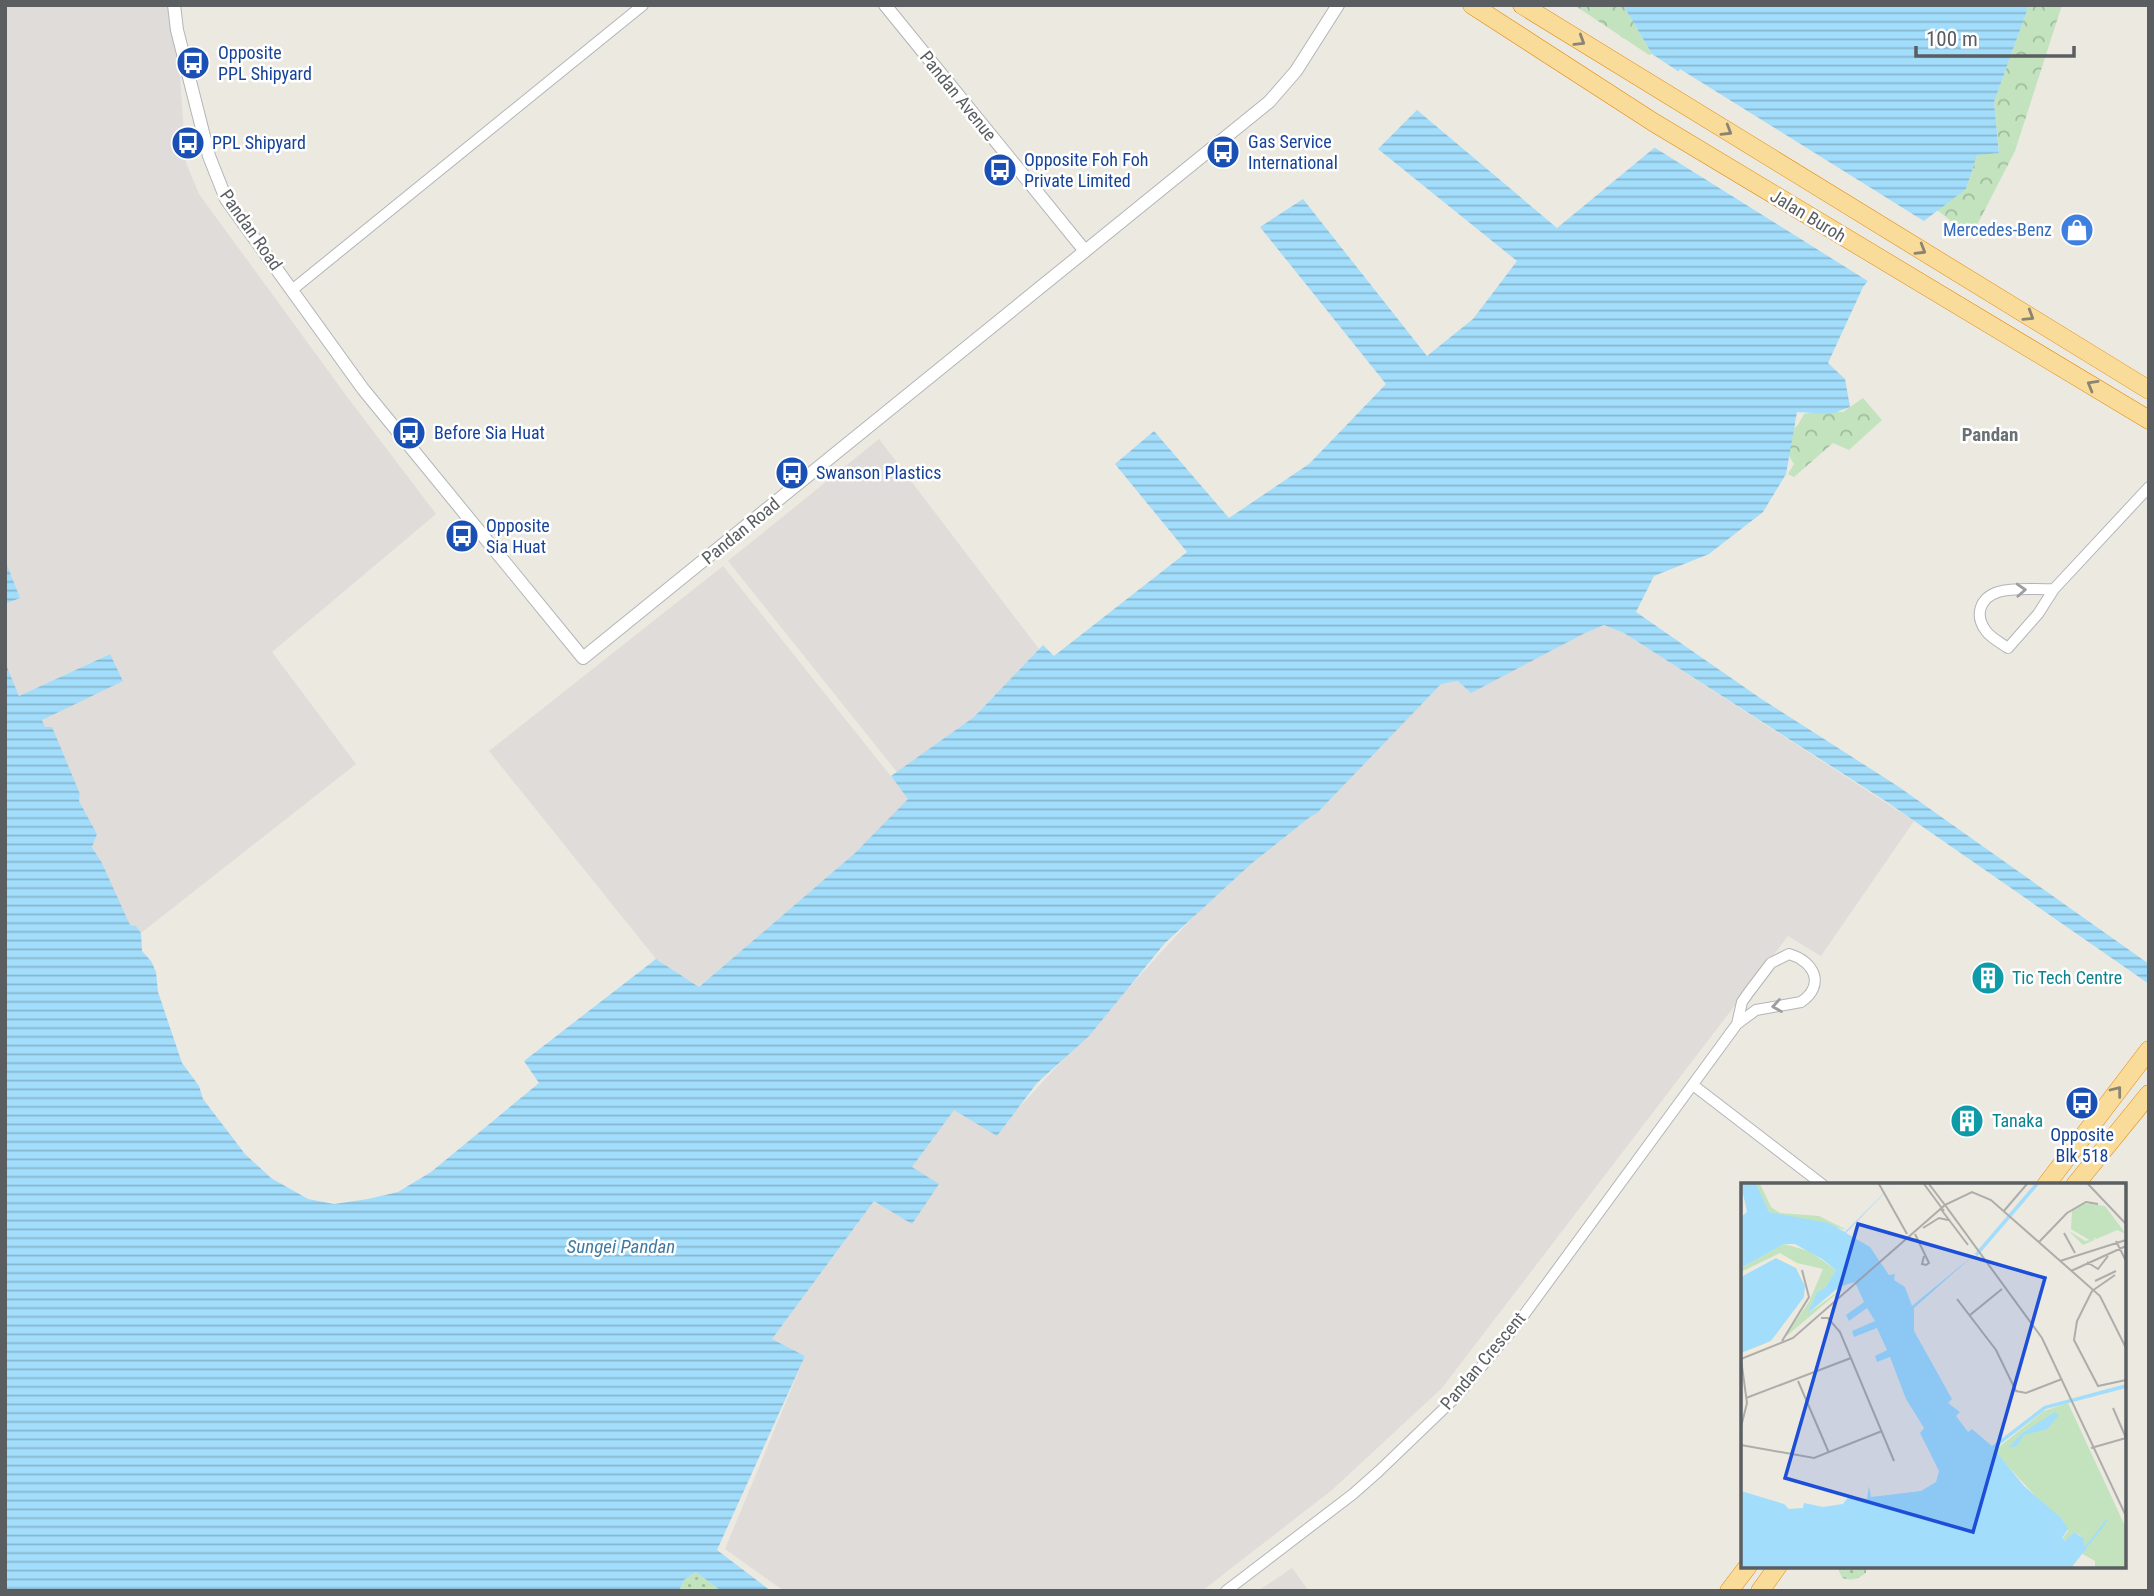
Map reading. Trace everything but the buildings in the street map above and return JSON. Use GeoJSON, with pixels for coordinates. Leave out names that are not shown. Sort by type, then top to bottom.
{"type":"FeatureCollection","features":[{"type":"Feature","properties":{"kind":"highway","name":"Jalan Buroh"},"geometry":{"type":"LineString","coordinates":[[1472,5],[1653,122],[2149,420]]}},
{"type":"Feature","properties":{"kind":"highway","name":"Jalan Buroh"},"geometry":{"type":"LineString","coordinates":[[1522,5],[2149,390]]}},
{"type":"Feature","properties":{"kind":"highway"},"geometry":{"type":"LineString","coordinates":[[2129,407],[2129,416],[2149,432]]}},
{"type":"Feature","properties":{"kind":"highway"},"geometry":{"type":"LineString","coordinates":[[2048,1183],[2149,1050]]}},
{"type":"Feature","properties":{"kind":"highway"},"geometry":{"type":"LineString","coordinates":[[2077,1183],[2149,1094]]}},
{"type":"Feature","properties":{"kind":"highway"},"geometry":{"type":"LineString","coordinates":[[1729,1591],[1746,1568]]}},
{"type":"Feature","properties":{"kind":"highway"},"geometry":{"type":"LineString","coordinates":[[1760,1591],[1777,1568]]}},
{"type":"Feature","properties":{"kind":"street","name":"Pandan Road"},"geometry":{"type":"LineString","coordinates":[[174,5],[177,30],[209,156],[220,187],[232,207],[363,389],[583,658],[1269,102],[1284,88],[1338,5]]}},
{"type":"Feature","properties":{"kind":"street","name":"Pandan Road"},"geometry":{"type":"LineString","coordinates":[[292,290],[643,5]]}},
{"type":"Feature","properties":{"kind":"street","name":"Pandan Avenue"},"geometry":{"type":"LineString","coordinates":[[885,5],[1085,251]]}},
{"type":"Feature","properties":{"kind":"street"},"geometry":{"type":"LineString","coordinates":[[2054,589],[1998,592],[1983,600],[1979,617],[1986,633],[2008,648],[2038,614],[2054,589],[2149,487]]}},
{"type":"Feature","properties":{"kind":"street","name":"Pandan Crescent"},"geometry":{"type":"LineString","coordinates":[[1226,1591],[1353,1494],[1456,1397],[1518,1323],[1737,1024],[1756,1010],[1801,1003],[1807,998],[1815,983],[1815,975],[1808,962],[1789,954],[1772,963],[1742,1002],[1737,1024]]}},
{"type":"Feature","properties":{"kind":"street"},"geometry":{"type":"LineString","coordinates":[[1693,1085],[1820,1183]]}},
{"type":"Feature","properties":{"kind":"shaded area"},"geometry":{"type":"Polygon","coordinates":[[[5,5],[175,5],[186,163],[199,194],[436,514],[272,652],[356,764],[141,933],[136,926],[130,926],[92,846],[97,834],[79,801],[80,794],[41,719],[123,680],[109,654],[19,696],[5,662],[5,604],[19,598],[5,560],[5,5]]]}},
{"type":"Feature","properties":{"kind":"shaded area"},"geometry":{"type":"Polygon","coordinates":[[[879,439],[1039,649],[974,717],[897,772],[728,561],[879,439]]]}},
{"type":"Feature","properties":{"kind":"shaded area"},"geometry":{"type":"Polygon","coordinates":[[[723,566],[909,799],[855,853],[699,987],[656,959],[489,751],[723,566]]]}},
{"type":"Feature","properties":{"kind":"shaded area"},"geometry":{"type":"Polygon","coordinates":[[[1604,625],[1624,633],[1914,821],[1821,956],[1788,936],[1442,1388],[1332,1490],[1202,1591],[784,1591],[725,1549],[805,1356],[772,1339],[874,1201],[912,1167],[954,1109],[997,1136],[1016,1111],[1229,878],[1441,684],[1458,681],[1604,625]]]}},
{"type":"Feature","properties":{"kind":"shaded area"},"geometry":{"type":"Polygon","coordinates":[[[1292,1568],[1309,1591],[1258,1591],[1292,1568]]]}},
{"type":"Feature","properties":{"kind":"green space"},"geometry":{"type":"Polygon","coordinates":[[[1574,5],[1623,5],[1652,54],[1649,55],[1574,5]]]}},
{"type":"Feature","properties":{"kind":"green space"},"geometry":{"type":"Polygon","coordinates":[[[2029,5],[2062,5],[2015,151],[1976,227],[1960,228],[1937,210],[1966,189],[1977,155],[1999,152],[1994,102],[2029,5]]]}},
{"type":"Feature","properties":{"kind":"green space"},"geometry":{"type":"Polygon","coordinates":[[[1863,398],[1882,420],[1849,450],[1833,443],[1794,477],[1788,474],[1794,464],[1784,448],[1785,435],[1798,425],[1804,414],[1820,411],[1843,412],[1863,398]]]}},
{"type":"Feature","properties":{"kind":"green space"},"geometry":{"type":"Polygon","coordinates":[[[1838,1568],[1866,1568],[1866,1573],[1860,1577],[1842,1578],[1838,1568]]]}},
{"type":"Feature","properties":{"kind":"green space"},"geometry":{"type":"Polygon","coordinates":[[[696,1572],[721,1591],[679,1591],[684,1580],[696,1572]]]}},
{"type":"Feature","properties":{"kind":"water","name":"Sungei Pandan"},"geometry":{"type":"Polygon","coordinates":[[[1623,5],[2029,5],[1994,102],[1999,153],[1977,155],[1966,189],[1904,236],[1863,287],[1828,363],[1845,379],[1850,407],[1831,414],[1797,412],[1786,474],[1763,512],[1709,554],[1654,576],[1636,612],[1760,698],[1899,787],[2149,964],[2149,984],[1887,802],[1624,633],[1604,625],[1471,693],[1458,681],[1441,684],[1317,813],[1252,863],[1165,943],[1089,1036],[1037,1083],[997,1136],[954,1110],[912,1167],[939,1184],[912,1224],[874,1201],[772,1339],[805,1356],[717,1550],[771,1591],[721,1591],[696,1572],[684,1580],[679,1591],[5,1591],[5,662],[19,696],[110,654],[123,681],[42,720],[45,727],[52,727],[80,794],[79,801],[97,834],[92,847],[130,925],[136,926],[141,933],[142,951],[156,972],[158,992],[182,1063],[199,1086],[203,1099],[245,1154],[271,1178],[308,1199],[334,1204],[398,1192],[431,1172],[539,1083],[524,1061],[656,959],[699,987],[855,853],[908,799],[891,776],[974,717],[1043,645],[1054,656],[1187,552],[1115,464],[1154,431],[1229,518],[1309,464],[1386,384],[1260,227],[1303,199],[1427,356],[1473,319],[1517,261],[1378,149],[1417,110],[1557,228],[1699,111],[1693,81],[1652,54],[1623,5]]]}},
{"type":"Feature","properties":{"kind":"water"},"geometry":{"type":"Polygon","coordinates":[[[5,560],[20,598],[5,604],[5,560]]]}},
{"type":"Feature","properties":{"kind":"pier"},"geometry":{"type":"Polygon","coordinates":[[[1680,69],[1927,223],[1906,239],[1871,283],[1652,146],[1696,110],[1690,83],[1677,74],[1680,69]]]}},
{"type":"Feature","properties":{"kind":"place","name":"Opposite PPL Shipyard"},"geometry":{"type":"Point","coordinates":[193,63]}},
{"type":"Feature","properties":{"kind":"place","name":"PPL Shipyard"},"geometry":{"type":"Point","coordinates":[188,143]}},
{"type":"Feature","properties":{"kind":"place","name":"Gas Service International"},"geometry":{"type":"Point","coordinates":[1223,152]}},
{"type":"Feature","properties":{"kind":"place","name":"Opposite Foh Foh Private Limited"},"geometry":{"type":"Point","coordinates":[1000,170]}},
{"type":"Feature","properties":{"kind":"place","name":"Mercedes-Benz"},"geometry":{"type":"Point","coordinates":[2077,230]}},
{"type":"Feature","properties":{"kind":"place","name":"Before Sia Huat"},"geometry":{"type":"Point","coordinates":[409,433]}},
{"type":"Feature","properties":{"kind":"place","name":"Swanson Plastics"},"geometry":{"type":"Point","coordinates":[792,473]}},
{"type":"Feature","properties":{"kind":"place","name":"Opposite Sia Huat"},"geometry":{"type":"Point","coordinates":[462,536]}},
{"type":"Feature","properties":{"kind":"place","name":"Tic Tech Centre"},"geometry":{"type":"Point","coordinates":[1988,978]}},
{"type":"Feature","properties":{"kind":"place","name":"Opposite Blk 518"},"geometry":{"type":"Point","coordinates":[2082,1103]}},
{"type":"Feature","properties":{"kind":"place","name":"Tanaka"},"geometry":{"type":"Point","coordinates":[1967,1121]}},
{"type":"Feature","properties":{"kind":"district","name":"Pandan"},"geometry":{"type":"Point","coordinates":[1990,434]}}]}
